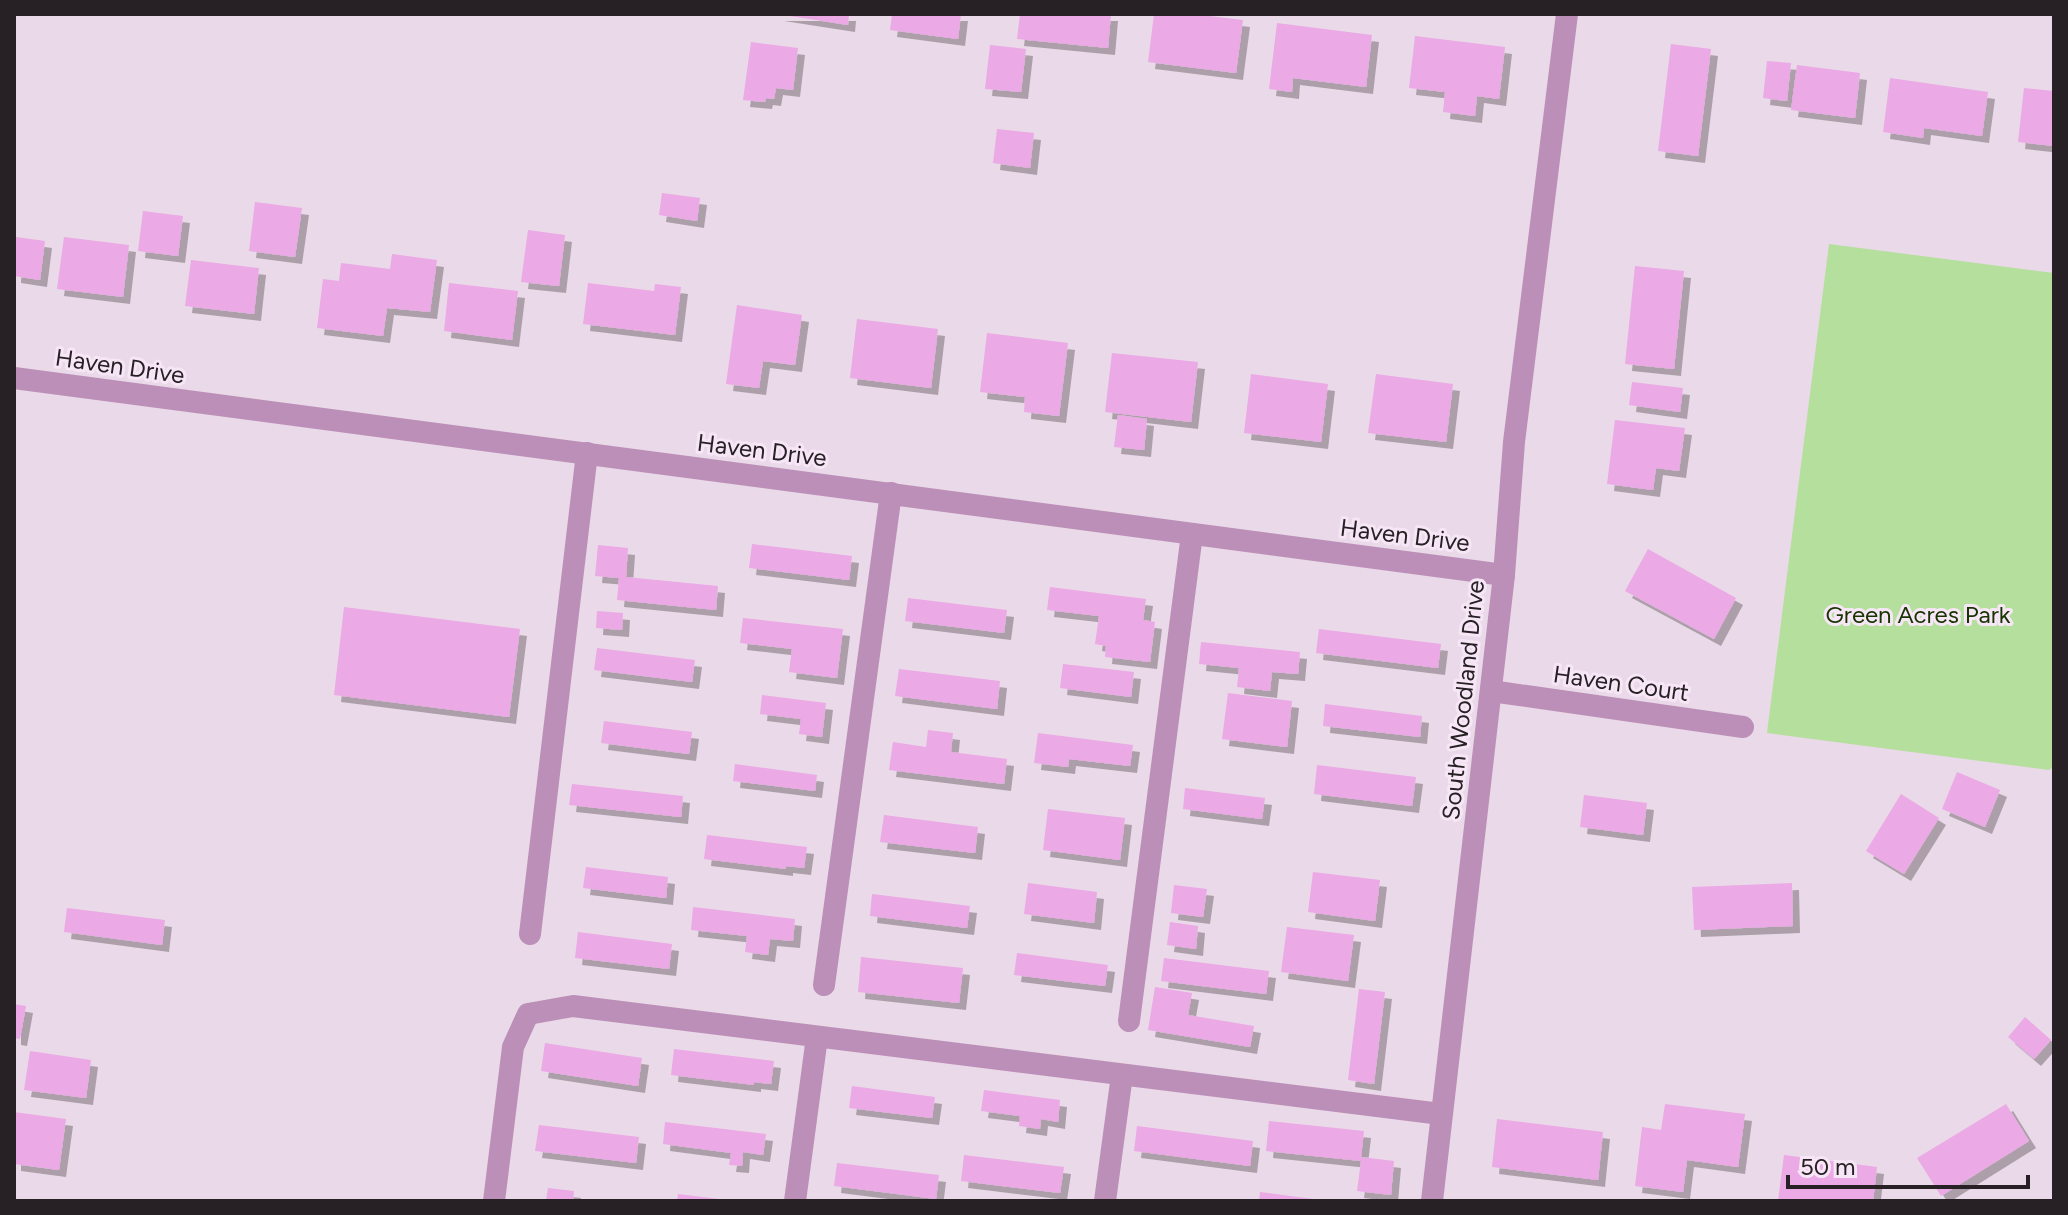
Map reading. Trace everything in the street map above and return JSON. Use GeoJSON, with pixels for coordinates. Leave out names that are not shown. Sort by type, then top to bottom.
{"type":"FeatureCollection","features":[{"type":"Feature","properties":{"kind":"street","name":"South Woodland Drive"},"geometry":{"type":"LineString","coordinates":[[1432,1201],[1504,575],[1514,442],[1567,14]]}},
{"type":"Feature","properties":{"kind":"street","name":"Haven Drive"},"geometry":{"type":"LineString","coordinates":[[14,378],[1504,575]]}},
{"type":"Feature","properties":{"kind":"street"},"geometry":{"type":"LineString","coordinates":[[530,934],[587,453]]}},
{"type":"Feature","properties":{"kind":"street"},"geometry":{"type":"LineString","coordinates":[[824,985],[891,493]]}},
{"type":"Feature","properties":{"kind":"street"},"geometry":{"type":"LineString","coordinates":[[1129,1021],[1192,534]]}},
{"type":"Feature","properties":{"kind":"street","name":"Haven Court"},"geometry":{"type":"LineString","coordinates":[[1491,691],[1743,727]]}},
{"type":"Feature","properties":{"kind":"street"},"geometry":{"type":"LineString","coordinates":[[494,1201],[513,1047],[528,1014],[573,1006],[1441,1114]]}},
{"type":"Feature","properties":{"kind":"street"},"geometry":{"type":"LineString","coordinates":[[795,1201],[817,1037]]}},
{"type":"Feature","properties":{"kind":"street"},"geometry":{"type":"LineString","coordinates":[[1105,1201],[1122,1075]]}},
{"type":"Feature","properties":{"kind":"green space","name":"Green Acres Park"},"geometry":{"type":"Polygon","coordinates":[[[1829,244],[2054,273],[2054,766],[2049,770],[1767,733],[1829,244]]]}},
{"type":"Feature","properties":{"kind":"building"},"geometry":{"type":"Polygon","coordinates":[[[777,14],[849,14],[848,25],[777,14]]]}},
{"type":"Feature","properties":{"kind":"building"},"geometry":{"type":"Polygon","coordinates":[[[892,14],[961,14],[958,39],[890,30],[892,14]]]}},
{"type":"Feature","properties":{"kind":"building"},"geometry":{"type":"Polygon","coordinates":[[[1020,14],[1111,14],[1108,48],[1017,39],[1020,14]]]}},
{"type":"Feature","properties":{"kind":"building"},"geometry":{"type":"Polygon","coordinates":[[[1154,14],[1193,14],[1243,20],[1236,73],[1148,62],[1154,14]]]}},
{"type":"Feature","properties":{"kind":"building"},"geometry":{"type":"Polygon","coordinates":[[[1277,23],[1372,35],[1366,87],[1293,78],[1292,92],[1269,89],[1277,23]]]}},
{"type":"Feature","properties":{"kind":"building"},"geometry":{"type":"Polygon","coordinates":[[[1415,36],[1505,47],[1499,99],[1477,96],[1475,116],[1443,112],[1445,92],[1409,88],[1415,36]]]}},
{"type":"Feature","properties":{"kind":"building"},"geometry":{"type":"Polygon","coordinates":[[[751,42],[798,48],[793,90],[776,88],[774,99],[766,98],[765,102],[743,100],[751,42]]]}},
{"type":"Feature","properties":{"kind":"building"},"geometry":{"type":"Polygon","coordinates":[[[1671,44],[1711,49],[1698,156],[1658,151],[1671,44]]]}},
{"type":"Feature","properties":{"kind":"building"},"geometry":{"type":"Polygon","coordinates":[[[990,45],[1026,49],[1021,92],[985,89],[990,45]]]}},
{"type":"Feature","properties":{"kind":"building"},"geometry":{"type":"Polygon","coordinates":[[[1767,61],[1791,63],[1787,101],[1763,98],[1767,61]]]}},
{"type":"Feature","properties":{"kind":"building"},"geometry":{"type":"Polygon","coordinates":[[[1797,65],[1860,73],[1855,118],[1791,110],[1797,65]]]}},
{"type":"Feature","properties":{"kind":"building"},"geometry":{"type":"Polygon","coordinates":[[[1890,78],[1988,92],[1982,136],[1924,128],[1923,138],[1883,132],[1890,78]]]}},
{"type":"Feature","properties":{"kind":"building"},"geometry":{"type":"Polygon","coordinates":[[[2024,88],[2054,91],[2054,146],[2018,142],[2024,88]]]}},
{"type":"Feature","properties":{"kind":"building"},"geometry":{"type":"Polygon","coordinates":[[[997,129],[1034,133],[1030,168],[993,163],[997,129]]]}},
{"type":"Feature","properties":{"kind":"building"},"geometry":{"type":"Polygon","coordinates":[[[662,193],[700,198],[697,221],[659,215],[662,193]]]}},
{"type":"Feature","properties":{"kind":"building"},"geometry":{"type":"Polygon","coordinates":[[[255,202],[302,208],[295,257],[249,251],[255,202]]]}},
{"type":"Feature","properties":{"kind":"building"},"geometry":{"type":"Polygon","coordinates":[[[143,211],[183,216],[178,256],[138,251],[143,211]]]}},
{"type":"Feature","properties":{"kind":"building"},"geometry":{"type":"Polygon","coordinates":[[[528,230],[565,235],[559,286],[521,282],[528,230]]]}},
{"type":"Feature","properties":{"kind":"building"},"geometry":{"type":"Polygon","coordinates":[[[16,237],[45,241],[40,280],[14,276],[16,237]]]}},
{"type":"Feature","properties":{"kind":"building"},"geometry":{"type":"Polygon","coordinates":[[[64,237],[129,245],[123,297],[57,289],[64,237]]]}},
{"type":"Feature","properties":{"kind":"building"},"geometry":{"type":"Polygon","coordinates":[[[392,254],[437,260],[430,312],[387,308],[383,336],[317,328],[323,279],[339,281],[341,263],[390,269],[392,254]]]}},
{"type":"Feature","properties":{"kind":"building"},"geometry":{"type":"Polygon","coordinates":[[[191,260],[259,268],[254,314],[185,306],[191,260]]]}},
{"type":"Feature","properties":{"kind":"building"},"geometry":{"type":"Polygon","coordinates":[[[1635,266],[1684,271],[1674,369],[1625,364],[1635,266]]]}},
{"type":"Feature","properties":{"kind":"building"},"geometry":{"type":"Polygon","coordinates":[[[449,283],[518,291],[512,340],[444,331],[449,283]]]}},
{"type":"Feature","properties":{"kind":"building"},"geometry":{"type":"Polygon","coordinates":[[[588,283],[654,291],[655,284],[681,287],[675,335],[583,324],[588,283]]]}},
{"type":"Feature","properties":{"kind":"building"},"geometry":{"type":"Polygon","coordinates":[[[737,305],[802,315],[795,365],[763,361],[759,388],[726,384],[737,305]]]}},
{"type":"Feature","properties":{"kind":"building"},"geometry":{"type":"Polygon","coordinates":[[[857,319],[938,329],[931,388],[850,378],[857,319]]]}},
{"type":"Feature","properties":{"kind":"building"},"geometry":{"type":"Polygon","coordinates":[[[987,333],[1068,343],[1059,416],[1024,412],[1025,397],[980,392],[987,333]]]}},
{"type":"Feature","properties":{"kind":"building"},"geometry":{"type":"Polygon","coordinates":[[[1112,353],[1198,362],[1191,422],[1105,412],[1112,353]]]}},
{"type":"Feature","properties":{"kind":"building"},"geometry":{"type":"Polygon","coordinates":[[[1251,374],[1328,384],[1321,442],[1244,433],[1251,374]]]}},
{"type":"Feature","properties":{"kind":"building"},"geometry":{"type":"Polygon","coordinates":[[[1376,374],[1453,384],[1446,442],[1368,433],[1376,374]]]}},
{"type":"Feature","properties":{"kind":"building"},"geometry":{"type":"Polygon","coordinates":[[[1632,382],[1683,388],[1680,412],[1629,405],[1632,382]]]}},
{"type":"Feature","properties":{"kind":"building"},"geometry":{"type":"Polygon","coordinates":[[[1118,415],[1147,419],[1144,450],[1114,447],[1118,415]]]}},
{"type":"Feature","properties":{"kind":"building"},"geometry":{"type":"Polygon","coordinates":[[[1615,420],[1685,428],[1679,471],[1656,468],[1653,490],[1607,484],[1615,420]]]}},
{"type":"Feature","properties":{"kind":"building"},"geometry":{"type":"Polygon","coordinates":[[[752,544],[852,556],[849,580],[749,568],[752,544]]]}},
{"type":"Feature","properties":{"kind":"building"},"geometry":{"type":"Polygon","coordinates":[[[598,545],[628,548],[626,577],[718,586],[716,610],[617,600],[619,578],[595,576],[598,545]]]}},
{"type":"Feature","properties":{"kind":"building"},"geometry":{"type":"Polygon","coordinates":[[[1648,549],[1736,598],[1714,639],[1625,591],[1648,549]]]}},
{"type":"Feature","properties":{"kind":"building"},"geometry":{"type":"Polygon","coordinates":[[[1050,587],[1146,599],[1143,620],[1155,622],[1150,662],[1105,657],[1106,646],[1095,644],[1099,616],[1047,610],[1050,587]]]}},
{"type":"Feature","properties":{"kind":"building"},"geometry":{"type":"Polygon","coordinates":[[[908,598],[1007,610],[1004,633],[905,621],[908,598]]]}},
{"type":"Feature","properties":{"kind":"building"},"geometry":{"type":"Polygon","coordinates":[[[344,607],[520,629],[509,717],[334,695],[344,607]]]}},
{"type":"Feature","properties":{"kind":"building"},"geometry":{"type":"Polygon","coordinates":[[[597,611],[623,613],[622,630],[596,628],[597,611]]]}},
{"type":"Feature","properties":{"kind":"building"},"geometry":{"type":"Polygon","coordinates":[[[743,618],[843,629],[837,678],[789,672],[792,649],[740,643],[743,618]]]}},
{"type":"Feature","properties":{"kind":"building"},"geometry":{"type":"Polygon","coordinates":[[[1319,629],[1441,644],[1438,668],[1316,653],[1319,629]]]}},
{"type":"Feature","properties":{"kind":"building"},"geometry":{"type":"Polygon","coordinates":[[[1201,642],[1300,652],[1298,674],[1272,672],[1270,691],[1237,687],[1239,668],[1199,664],[1201,642]]]}},
{"type":"Feature","properties":{"kind":"building"},"geometry":{"type":"Polygon","coordinates":[[[597,648],[695,660],[692,682],[594,670],[597,648]]]}},
{"type":"Feature","properties":{"kind":"building"},"geometry":{"type":"Polygon","coordinates":[[[1063,664],[1134,672],[1131,697],[1060,688],[1063,664]]]}},
{"type":"Feature","properties":{"kind":"building"},"geometry":{"type":"Polygon","coordinates":[[[899,669],[1000,681],[997,709],[895,696],[899,669]]]}},
{"type":"Feature","properties":{"kind":"building"},"geometry":{"type":"Polygon","coordinates":[[[1228,693],[1292,701],[1287,747],[1222,739],[1228,693]]]}},
{"type":"Feature","properties":{"kind":"building"},"geometry":{"type":"Polygon","coordinates":[[[762,695],[826,703],[822,737],[799,734],[801,719],[760,714],[762,695]]]}},
{"type":"Feature","properties":{"kind":"building"},"geometry":{"type":"Polygon","coordinates":[[[1325,704],[1422,716],[1420,737],[1323,726],[1325,704]]]}},
{"type":"Feature","properties":{"kind":"building"},"geometry":{"type":"Polygon","coordinates":[[[604,721],[692,732],[689,754],[601,743],[604,721]]]}},
{"type":"Feature","properties":{"kind":"building"},"geometry":{"type":"Polygon","coordinates":[[[928,730],[953,733],[951,752],[1007,759],[1004,784],[889,770],[893,742],[926,747],[928,730]]]}},
{"type":"Feature","properties":{"kind":"building"},"geometry":{"type":"Polygon","coordinates":[[[1038,733],[1133,745],[1130,766],[1069,759],[1068,767],[1034,763],[1038,733]]]}},
{"type":"Feature","properties":{"kind":"building"},"geometry":{"type":"Polygon","coordinates":[[[735,764],[817,775],[815,791],[733,781],[735,764]]]}},
{"type":"Feature","properties":{"kind":"building"},"geometry":{"type":"Polygon","coordinates":[[[1317,765],[1416,777],[1412,806],[1314,794],[1317,765]]]}},
{"type":"Feature","properties":{"kind":"building"},"geometry":{"type":"Polygon","coordinates":[[[1957,772],[2000,790],[1985,827],[1942,809],[1957,772]]]}},
{"type":"Feature","properties":{"kind":"building"},"geometry":{"type":"Polygon","coordinates":[[[572,784],[683,796],[681,817],[569,805],[572,784]]]}},
{"type":"Feature","properties":{"kind":"building"},"geometry":{"type":"Polygon","coordinates":[[[1185,788],[1265,798],[1262,819],[1183,809],[1185,788]]]}},
{"type":"Feature","properties":{"kind":"building"},"geometry":{"type":"Polygon","coordinates":[[[1901,794],[1939,818],[1904,874],[1866,851],[1901,794]]]}},
{"type":"Feature","properties":{"kind":"building"},"geometry":{"type":"Polygon","coordinates":[[[1584,795],[1647,803],[1643,835],[1580,827],[1584,795]]]}},
{"type":"Feature","properties":{"kind":"building"},"geometry":{"type":"Polygon","coordinates":[[[1048,809],[1125,818],[1120,860],[1043,850],[1048,809]]]}},
{"type":"Feature","properties":{"kind":"building"},"geometry":{"type":"Polygon","coordinates":[[[884,815],[978,827],[975,853],[880,842],[884,815]]]}},
{"type":"Feature","properties":{"kind":"building"},"geometry":{"type":"Polygon","coordinates":[[[707,835],[807,847],[804,868],[786,866],[786,869],[704,859],[707,835]]]}},
{"type":"Feature","properties":{"kind":"building"},"geometry":{"type":"Polygon","coordinates":[[[586,867],[668,877],[666,898],[583,888],[586,867]]]}},
{"type":"Feature","properties":{"kind":"building"},"geometry":{"type":"Polygon","coordinates":[[[1313,872],[1380,880],[1375,921],[1308,912],[1313,872]]]}},
{"type":"Feature","properties":{"kind":"building"},"geometry":{"type":"Polygon","coordinates":[[[1028,883],[1097,892],[1094,923],[1024,914],[1028,883]]]}},
{"type":"Feature","properties":{"kind":"building"},"geometry":{"type":"Polygon","coordinates":[[[1792,883],[1793,926],[1694,930],[1692,887],[1792,883]]]}},
{"type":"Feature","properties":{"kind":"building"},"geometry":{"type":"Polygon","coordinates":[[[1174,885],[1207,889],[1203,917],[1171,913],[1174,885]]]}},
{"type":"Feature","properties":{"kind":"building"},"geometry":{"type":"Polygon","coordinates":[[[872,894],[970,906],[967,928],[870,916],[872,894]]]}},
{"type":"Feature","properties":{"kind":"building"},"geometry":{"type":"Polygon","coordinates":[[[693,907],[795,919],[793,941],[770,939],[768,955],[745,952],[747,936],[691,930],[693,907]]]}},
{"type":"Feature","properties":{"kind":"building"},"geometry":{"type":"Polygon","coordinates":[[[67,908],[165,920],[162,945],[64,932],[67,908]]]}},
{"type":"Feature","properties":{"kind":"building"},"geometry":{"type":"Polygon","coordinates":[[[1170,922],[1198,926],[1196,949],[1167,945],[1170,922]]]}},
{"type":"Feature","properties":{"kind":"building"},"geometry":{"type":"Polygon","coordinates":[[[1287,927],[1354,935],[1348,981],[1281,972],[1287,927]]]}},
{"type":"Feature","properties":{"kind":"building"},"geometry":{"type":"Polygon","coordinates":[[[578,932],[672,944],[669,969],[575,958],[578,932]]]}},
{"type":"Feature","properties":{"kind":"building"},"geometry":{"type":"Polygon","coordinates":[[[1017,953],[1108,965],[1105,986],[1014,975],[1017,953]]]}},
{"type":"Feature","properties":{"kind":"building"},"geometry":{"type":"Polygon","coordinates":[[[861,957],[963,968],[959,1003],[858,992],[861,957]]]}},
{"type":"Feature","properties":{"kind":"building"},"geometry":{"type":"Polygon","coordinates":[[[1164,958],[1269,971],[1266,994],[1161,981],[1164,958]]]}},
{"type":"Feature","properties":{"kind":"building"},"geometry":{"type":"Polygon","coordinates":[[[1155,987],[1192,993],[1188,1015],[1254,1026],[1250,1047],[1148,1030],[1155,987]]]}},
{"type":"Feature","properties":{"kind":"building"},"geometry":{"type":"Polygon","coordinates":[[[1359,989],[1385,992],[1374,1084],[1348,1080],[1359,989]]]}},
{"type":"Feature","properties":{"kind":"building"},"geometry":{"type":"Polygon","coordinates":[[[14,1004],[26,1006],[20,1039],[14,1038],[14,1004]]]}},
{"type":"Feature","properties":{"kind":"building"},"geometry":{"type":"Polygon","coordinates":[[[2025,1017],[2051,1040],[2034,1059],[2008,1037],[2025,1017]]]}},
{"type":"Feature","properties":{"kind":"building"},"geometry":{"type":"Polygon","coordinates":[[[545,1043],[642,1058],[638,1086],[541,1071],[545,1043]]]}},
{"type":"Feature","properties":{"kind":"building"},"geometry":{"type":"Polygon","coordinates":[[[674,1049],[774,1061],[771,1084],[754,1082],[754,1085],[671,1075],[674,1049]]]}},
{"type":"Feature","properties":{"kind":"building"},"geometry":{"type":"Polygon","coordinates":[[[30,1051],[91,1060],[86,1098],[24,1090],[30,1051]]]}},
{"type":"Feature","properties":{"kind":"building"},"geometry":{"type":"Polygon","coordinates":[[[852,1086],[935,1097],[932,1118],[849,1108],[852,1086]]]}},
{"type":"Feature","properties":{"kind":"building"},"geometry":{"type":"Polygon","coordinates":[[[984,1090],[1060,1100],[1058,1122],[1041,1119],[1040,1129],[1019,1126],[1020,1116],[981,1111],[984,1090]]]}},
{"type":"Feature","properties":{"kind":"building"},"geometry":{"type":"Polygon","coordinates":[[[1665,1104],[1745,1114],[1738,1167],[1687,1160],[1683,1192],[1635,1186],[1642,1127],[1661,1130],[1665,1104]]]}},
{"type":"Feature","properties":{"kind":"building"},"geometry":{"type":"Polygon","coordinates":[[[2006,1104],[2029,1141],[1941,1196],[1917,1158],[2006,1104]]]}},
{"type":"Feature","properties":{"kind":"building"},"geometry":{"type":"Polygon","coordinates":[[[14,1112],[66,1119],[59,1170],[14,1164],[14,1112]]]}},
{"type":"Feature","properties":{"kind":"building"},"geometry":{"type":"Polygon","coordinates":[[[1497,1119],[1603,1132],[1598,1180],[1492,1167],[1497,1119]]]}},
{"type":"Feature","properties":{"kind":"building"},"geometry":{"type":"Polygon","coordinates":[[[1269,1121],[1364,1131],[1361,1157],[1394,1161],[1391,1195],[1357,1191],[1361,1161],[1266,1151],[1269,1121]]]}},
{"type":"Feature","properties":{"kind":"building"},"geometry":{"type":"Polygon","coordinates":[[[665,1122],[766,1134],[763,1155],[743,1152],[742,1166],[729,1165],[731,1153],[663,1144],[665,1122]]]}},
{"type":"Feature","properties":{"kind":"building"},"geometry":{"type":"Polygon","coordinates":[[[539,1125],[639,1137],[636,1163],[535,1151],[539,1125]]]}},
{"type":"Feature","properties":{"kind":"building"},"geometry":{"type":"Polygon","coordinates":[[[1137,1126],[1253,1141],[1250,1166],[1134,1151],[1137,1126]]]}},
{"type":"Feature","properties":{"kind":"building"},"geometry":{"type":"Polygon","coordinates":[[[964,1155],[1064,1167],[1060,1193],[961,1181],[964,1155]]]}},
{"type":"Feature","properties":{"kind":"building"},"geometry":{"type":"Polygon","coordinates":[[[1784,1155],[1877,1167],[1873,1201],[1778,1201],[1784,1155]]]}},
{"type":"Feature","properties":{"kind":"building"},"geometry":{"type":"Polygon","coordinates":[[[837,1163],[939,1175],[936,1199],[834,1186],[837,1163]]]}},
{"type":"Feature","properties":{"kind":"building"},"geometry":{"type":"Polygon","coordinates":[[[548,1188],[574,1191],[573,1201],[546,1201],[548,1188]]]}},
{"type":"Feature","properties":{"kind":"building"},"geometry":{"type":"Polygon","coordinates":[[[1260,1192],[1313,1199],[1313,1201],[1259,1201],[1260,1192]]]}},
{"type":"Feature","properties":{"kind":"building"},"geometry":{"type":"Polygon","coordinates":[[[678,1194],[719,1199],[719,1201],[677,1201],[678,1194]]]}}]}
